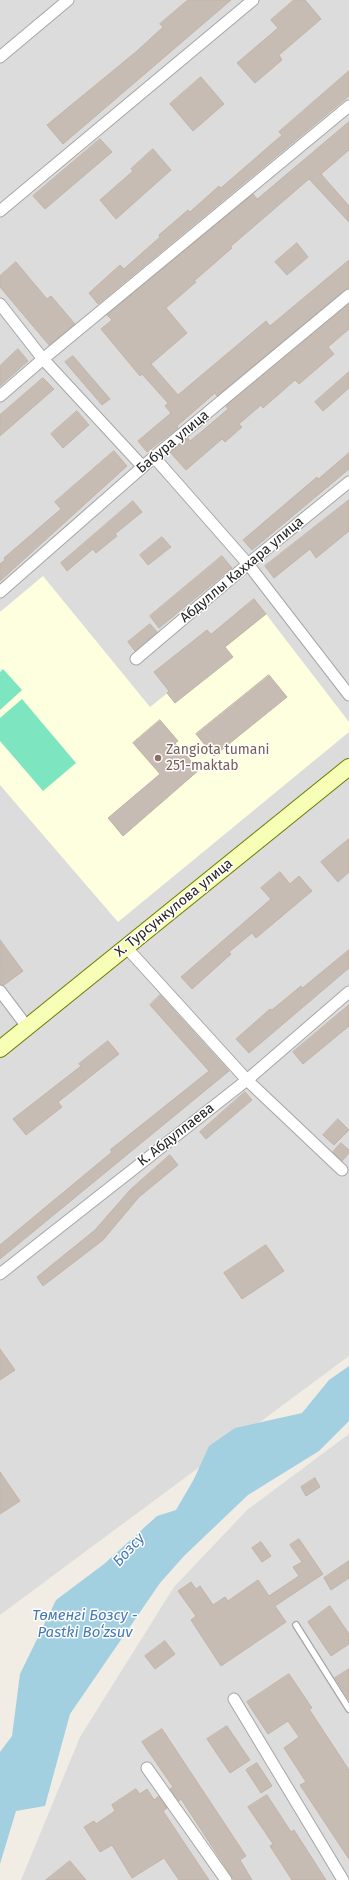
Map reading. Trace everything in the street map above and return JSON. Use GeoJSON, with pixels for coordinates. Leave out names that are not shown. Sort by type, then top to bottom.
{"type":"FeatureCollection","features":[{"type":"Feature","properties":{"kind":"street"},"geometry":{"type":"LineString","coordinates":[[0,57],[68,0]]}},
{"type":"Feature","properties":{"kind":"street"},"geometry":{"type":"LineString","coordinates":[[0,211],[253,0]]}},
{"type":"Feature","properties":{"kind":"street"},"geometry":{"type":"LineString","coordinates":[[0,396],[349,106]]}},
{"type":"Feature","properties":{"kind":"street","name":"Бабура улица"},"geometry":{"type":"LineString","coordinates":[[0,592],[154,457],[349,294]]}},
{"type":"Feature","properties":{"kind":"street"},"geometry":{"type":"LineString","coordinates":[[0,304],[43,359],[143,467]]}},
{"type":"Feature","properties":{"kind":"street"},"geometry":{"type":"LineString","coordinates":[[154,457],[248,564],[349,695]]}},
{"type":"Feature","properties":{"kind":"street","name":"Абдуллы Каххара улица"},"geometry":{"type":"LineString","coordinates":[[136,659],[248,564],[349,482]]}},
{"type":"Feature","properties":{"kind":"street","name":"Х. Турсункулова улица"},"geometry":{"type":"LineString","coordinates":[[0,1050],[349,767]]}},
{"type":"Feature","properties":{"kind":"street"},"geometry":{"type":"LineString","coordinates":[[126,947],[246,1080],[342,1170]]}},
{"type":"Feature","properties":{"kind":"street"},"geometry":{"type":"LineString","coordinates":[[0,991],[28,1028]]}},
{"type":"Feature","properties":{"kind":"street","name":"К. Абдуллаева"},"geometry":{"type":"LineString","coordinates":[[0,1274],[246,1080],[349,992]]}},
{"type":"Feature","properties":{"kind":"street"},"geometry":{"type":"LineString","coordinates":[[234,1700],[343,1880]]}},
{"type":"Feature","properties":{"kind":"street"},"geometry":{"type":"LineString","coordinates":[[147,1768],[226,1880]]}},
{"type":"Feature","properties":{"kind":"lane"},"geometry":{"type":"LineString","coordinates":[[296,1625],[349,1709]]}},
{"type":"Feature","properties":{"kind":"shaded area"},"geometry":{"type":"Polygon","coordinates":[[[0,0],[349,0],[349,1356],[0,1615],[0,0]]]}},
{"type":"Feature","properties":{"kind":"shaded area","name":"Zangiota tumani 251-maktab"},"geometry":{"type":"Polygon","coordinates":[[[43,576],[150,707],[266,614],[349,722],[349,732],[118,922],[0,785],[0,612],[43,576]]]}},
{"type":"Feature","properties":{"kind":"shaded area"},"geometry":{"type":"Polygon","coordinates":[[[349,1434],[349,1880],[21,1880],[80,1737],[174,1587],[247,1510],[349,1434]]]}},
{"type":"Feature","properties":{"kind":"green space"},"geometry":{"type":"Polygon","coordinates":[[[3,669],[22,690],[0,710],[0,672],[3,669]]]}},
{"type":"Feature","properties":{"kind":"green space"},"geometry":{"type":"Polygon","coordinates":[[[22,699],[76,763],[43,791],[0,741],[0,718],[22,699]]]}},
{"type":"Feature","properties":{"kind":"water","name":"Төменгі Бозсу - Pastki Boʻzsuv"},"geometry":{"type":"Polygon","coordinates":[[[349,1366],[349,1421],[319,1451],[248,1495],[184,1556],[160,1583],[70,1714],[45,1806],[16,1811],[0,1864],[0,1752],[12,1736],[20,1674],[56,1600],[104,1564],[157,1516],[176,1510],[194,1479],[209,1446],[235,1428],[302,1413],[329,1380],[349,1366]]]}},
{"type":"Feature","properties":{"kind":"building"},"geometry":{"type":"Polygon","coordinates":[[[188,0],[231,0],[63,144],[47,125],[137,51],[163,27],[160,24],[188,0]]]}},
{"type":"Feature","properties":{"kind":"building"},"geometry":{"type":"Polygon","coordinates":[[[294,0],[305,0],[321,19],[279,55],[282,60],[255,83],[237,63],[278,28],[271,20],[294,0]]]}},
{"type":"Feature","properties":{"kind":"building"},"geometry":{"type":"Polygon","coordinates":[[[349,71],[349,96],[98,304],[89,293],[120,265],[124,269],[160,237],[159,235],[188,210],[190,212],[219,186],[221,188],[282,135],[279,132],[349,71]]]}},
{"type":"Feature","properties":{"kind":"building"},"geometry":{"type":"Polygon","coordinates":[[[201,77],[224,104],[193,131],[170,104],[201,77]]]}},
{"type":"Feature","properties":{"kind":"building"},"geometry":{"type":"Polygon","coordinates":[[[349,122],[349,150],[321,174],[349,206],[349,222],[309,179],[230,247],[232,248],[166,308],[187,333],[151,364],[178,395],[266,321],[270,326],[349,260],[349,288],[217,396],[215,393],[177,426],[178,428],[147,452],[138,441],[171,413],[165,406],[168,403],[142,374],[140,376],[101,329],[112,320],[107,315],[253,194],[257,199],[349,122]]]}},
{"type":"Feature","properties":{"kind":"building"},"geometry":{"type":"Polygon","coordinates":[[[100,139],[112,152],[45,209],[33,196],[100,139]]]}},
{"type":"Feature","properties":{"kind":"building"},"geometry":{"type":"Polygon","coordinates":[[[153,149],[171,170],[116,219],[100,200],[133,171],[131,169],[153,149]]]}},
{"type":"Feature","properties":{"kind":"building"},"geometry":{"type":"Polygon","coordinates":[[[297,243],[308,257],[287,275],[275,262],[297,243]]]}},
{"type":"Feature","properties":{"kind":"building"},"geometry":{"type":"Polygon","coordinates":[[[16,262],[47,299],[51,296],[75,324],[49,345],[0,287],[0,276],[16,262]]]}},
{"type":"Feature","properties":{"kind":"building"},"geometry":{"type":"Polygon","coordinates":[[[349,304],[349,329],[328,347],[334,354],[299,384],[295,380],[263,408],[261,405],[239,424],[242,427],[225,442],[222,439],[186,470],[170,452],[188,438],[190,441],[207,427],[228,409],[226,406],[349,304]]]}},
{"type":"Feature","properties":{"kind":"building"},"geometry":{"type":"Polygon","coordinates":[[[18,349],[28,361],[0,386],[0,366],[18,349]]]}},
{"type":"Feature","properties":{"kind":"building"},"geometry":{"type":"Polygon","coordinates":[[[73,356],[110,399],[102,405],[65,362],[73,356]]]}},
{"type":"Feature","properties":{"kind":"building"},"geometry":{"type":"Polygon","coordinates":[[[349,372],[349,388],[323,411],[315,402],[349,372]]]}},
{"type":"Feature","properties":{"kind":"building"},"geometry":{"type":"Polygon","coordinates":[[[43,378],[54,389],[0,436],[0,415],[43,378]]]}},
{"type":"Feature","properties":{"kind":"building"},"geometry":{"type":"Polygon","coordinates":[[[77,411],[89,425],[63,448],[51,434],[77,411]]]}},
{"type":"Feature","properties":{"kind":"building"},"geometry":{"type":"Polygon","coordinates":[[[114,451],[127,466],[0,581],[0,564],[5,560],[4,558],[61,509],[55,502],[114,451]]]}},
{"type":"Feature","properties":{"kind":"building"},"geometry":{"type":"Polygon","coordinates":[[[349,453],[349,469],[252,550],[243,540],[317,477],[318,479],[349,453]]]}},
{"type":"Feature","properties":{"kind":"building"},"geometry":{"type":"Polygon","coordinates":[[[349,500],[349,531],[316,558],[310,549],[274,578],[265,566],[349,500]]]}},
{"type":"Feature","properties":{"kind":"building"},"geometry":{"type":"Polygon","coordinates":[[[133,501],[142,512],[115,534],[117,536],[96,553],[93,549],[67,571],[61,563],[133,501]]]}},
{"type":"Feature","properties":{"kind":"building"},"geometry":{"type":"Polygon","coordinates":[[[162,537],[171,547],[148,565],[140,555],[162,537]]]}},
{"type":"Feature","properties":{"kind":"building"},"geometry":{"type":"Polygon","coordinates":[[[222,556],[232,568],[159,628],[150,616],[222,556]]]}},
{"type":"Feature","properties":{"kind":"building"},"geometry":{"type":"Polygon","coordinates":[[[254,599],[266,614],[225,647],[233,657],[175,703],[167,693],[169,691],[154,672],[207,630],[211,634],[254,599]]]}},
{"type":"Feature","properties":{"kind":"building"},"geometry":{"type":"Polygon","coordinates":[[[150,624],[157,632],[135,651],[128,642],[150,624]]]}},
{"type":"Feature","properties":{"kind":"building"},"geometry":{"type":"Polygon","coordinates":[[[269,675],[287,697],[214,756],[196,734],[269,675]]]}},
{"type":"Feature","properties":{"kind":"building"},"geometry":{"type":"Polygon","coordinates":[[[160,720],[178,741],[175,743],[199,770],[123,836],[108,818],[160,774],[133,743],[160,720]]]}},
{"type":"Feature","properties":{"kind":"building"},"geometry":{"type":"Polygon","coordinates":[[[349,839],[349,872],[338,882],[321,862],[349,839]]]}},
{"type":"Feature","properties":{"kind":"building"},"geometry":{"type":"Polygon","coordinates":[[[280,872],[290,884],[299,876],[312,891],[256,938],[252,933],[229,952],[231,954],[192,989],[181,977],[271,899],[261,888],[280,872]]]}},
{"type":"Feature","properties":{"kind":"building"},"geometry":{"type":"Polygon","coordinates":[[[0,940],[23,971],[4,985],[0,984],[0,940]]]}},
{"type":"Feature","properties":{"kind":"building"},"geometry":{"type":"Polygon","coordinates":[[[349,950],[349,968],[249,1053],[236,1039],[270,1009],[272,1010],[301,986],[302,988],[349,950]]]}},
{"type":"Feature","properties":{"kind":"building"},"geometry":{"type":"Polygon","coordinates":[[[160,995],[229,1071],[0,1259],[0,1245],[112,1152],[110,1150],[209,1071],[150,1005],[160,995]]]}},
{"type":"Feature","properties":{"kind":"building"},"geometry":{"type":"Polygon","coordinates":[[[349,1005],[349,1026],[303,1064],[293,1052],[349,1005]]]}},
{"type":"Feature","properties":{"kind":"building"},"geometry":{"type":"Polygon","coordinates":[[[108,1041],[119,1054],[58,1102],[62,1107],[26,1135],[13,1119],[81,1066],[79,1064],[108,1041]]]}},
{"type":"Feature","properties":{"kind":"building"},"geometry":{"type":"Polygon","coordinates":[[[245,1092],[252,1100],[206,1139],[200,1132],[245,1092]]]}},
{"type":"Feature","properties":{"kind":"building"},"geometry":{"type":"Polygon","coordinates":[[[338,1119],[349,1130],[334,1145],[323,1135],[338,1119]]]}},
{"type":"Feature","properties":{"kind":"building"},"geometry":{"type":"Polygon","coordinates":[[[341,1143],[349,1150],[349,1153],[342,1161],[333,1152],[341,1143]]]}},
{"type":"Feature","properties":{"kind":"building"},"geometry":{"type":"Polygon","coordinates":[[[170,1155],[178,1165],[139,1197],[103,1240],[43,1286],[37,1277],[95,1230],[130,1190],[170,1155]]]}},
{"type":"Feature","properties":{"kind":"building"},"geometry":{"type":"Polygon","coordinates":[[[266,1245],[284,1271],[242,1299],[224,1273],[266,1245]]]}},
{"type":"Feature","properties":{"kind":"building"},"geometry":{"type":"Polygon","coordinates":[[[0,1349],[15,1370],[0,1380],[0,1349]]]}},
{"type":"Feature","properties":{"kind":"building"},"geometry":{"type":"Polygon","coordinates":[[[0,1472],[20,1501],[0,1514],[0,1472]]]}},
{"type":"Feature","properties":{"kind":"building"},"geometry":{"type":"Polygon","coordinates":[[[315,1478],[320,1487],[306,1496],[301,1487],[315,1478]]]}},
{"type":"Feature","properties":{"kind":"building"},"geometry":{"type":"Polygon","coordinates":[[[299,1539],[323,1574],[275,1606],[286,1622],[221,1666],[191,1620],[196,1616],[178,1591],[191,1582],[196,1589],[200,1586],[213,1605],[225,1597],[228,1601],[258,1580],[269,1596],[299,1576],[293,1567],[302,1562],[290,1545],[299,1539]]]}},
{"type":"Feature","properties":{"kind":"building"},"geometry":{"type":"Polygon","coordinates":[[[261,1542],[271,1556],[262,1562],[252,1548],[261,1542]]]}},
{"type":"Feature","properties":{"kind":"building"},"geometry":{"type":"Polygon","coordinates":[[[349,1561],[349,1578],[331,1590],[324,1578],[349,1561]]]}},
{"type":"Feature","properties":{"kind":"building"},"geometry":{"type":"Polygon","coordinates":[[[330,1606],[349,1634],[349,1644],[331,1656],[308,1622],[330,1606]]]}},
{"type":"Feature","properties":{"kind":"building"},"geometry":{"type":"Polygon","coordinates":[[[165,1641],[175,1654],[155,1669],[145,1656],[165,1641]]]}},
{"type":"Feature","properties":{"kind":"building"},"geometry":{"type":"Polygon","coordinates":[[[349,1669],[349,1700],[335,1678],[349,1669]]]}},
{"type":"Feature","properties":{"kind":"building"},"geometry":{"type":"Polygon","coordinates":[[[289,1674],[312,1708],[309,1709],[349,1770],[349,1859],[300,1785],[306,1782],[284,1748],[299,1737],[288,1721],[268,1734],[247,1702],[289,1674]]]}},
{"type":"Feature","properties":{"kind":"building"},"geometry":{"type":"Polygon","coordinates":[[[227,1726],[250,1760],[230,1773],[207,1739],[227,1726]]]}},
{"type":"Feature","properties":{"kind":"building"},"geometry":{"type":"Polygon","coordinates":[[[162,1729],[246,1856],[240,1860],[252,1880],[234,1880],[181,1799],[179,1801],[170,1789],[173,1787],[142,1742],[162,1729]]]}},
{"type":"Feature","properties":{"kind":"building"},"geometry":{"type":"Polygon","coordinates":[[[257,1763],[272,1786],[261,1793],[246,1770],[257,1763]]]}},
{"type":"Feature","properties":{"kind":"building"},"geometry":{"type":"Polygon","coordinates":[[[136,1789],[140,1794],[147,1789],[154,1800],[159,1796],[167,1808],[163,1811],[209,1880],[179,1880],[164,1858],[132,1878],[112,1845],[100,1852],[84,1827],[94,1821],[96,1824],[115,1811],[112,1805],[136,1789]]]}},
{"type":"Feature","properties":{"kind":"building"},"geometry":{"type":"Polygon","coordinates":[[[267,1795],[291,1832],[294,1830],[326,1880],[292,1880],[270,1846],[273,1844],[248,1807],[267,1795]]]}},
{"type":"Feature","properties":{"kind":"building"},"geometry":{"type":"Polygon","coordinates":[[[70,1861],[86,1880],[46,1880],[70,1861]]]}},
{"type":"Feature","properties":{"kind":"place","name":"Zangiota tumani 251-maktab"},"geometry":{"type":"Point","coordinates":[158,758]}},
{"type":"Feature","properties":{"kind":"water label","name":"Бозсу"},"geometry":{"type":"Point","coordinates":[129,1550]}}]}
